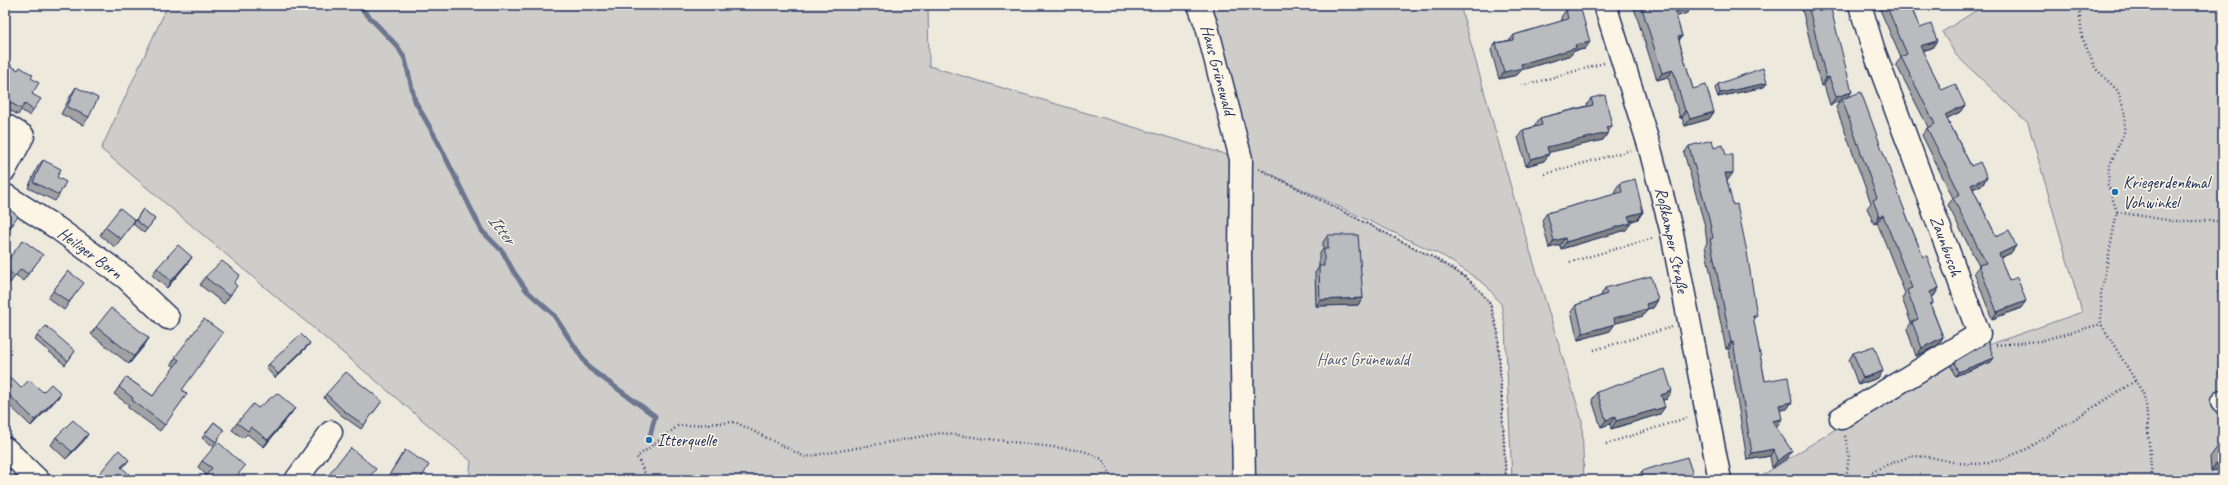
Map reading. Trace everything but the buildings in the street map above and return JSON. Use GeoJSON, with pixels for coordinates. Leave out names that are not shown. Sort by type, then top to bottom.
{"type":"FeatureCollection","features":[{"type":"Feature","properties":{"kind":"street","name":"Haus Grünewald"},"geometry":{"type":"LineString","coordinates":[[1199,5],[1207,27],[1241,159],[1240,257],[1244,480]]}},
{"type":"Feature","properties":{"kind":"street","name":"Roßkamper Straße"},"geometry":{"type":"LineString","coordinates":[[1605,5],[1649,145],[1672,233],[1720,480]]}},
{"type":"Feature","properties":{"kind":"street","name":"Zaunbusch"},"geometry":{"type":"LineString","coordinates":[[1860,5],[1873,48],[1979,334]]}},
{"type":"Feature","properties":{"kind":"street"},"geometry":{"type":"LineString","coordinates":[[5,125],[23,136],[5,170]]}},
{"type":"Feature","properties":{"kind":"street","name":"Heiliger Born"},"geometry":{"type":"LineString","coordinates":[[5,195],[57,228],[126,278],[168,318]]}},
{"type":"Feature","properties":{"kind":"street"},"geometry":{"type":"LineString","coordinates":[[1841,418],[1979,334]]}},
{"type":"Feature","properties":{"kind":"street"},"geometry":{"type":"LineString","coordinates":[[296,480],[331,432]]}},
{"type":"Feature","properties":{"kind":"street"},"geometry":{"type":"LineString","coordinates":[[5,448],[38,480]]}},
{"type":"Feature","properties":{"kind":"path"},"geometry":{"type":"LineString","coordinates":[[2078,5],[2082,37],[2095,68],[2118,91],[2125,113],[2124,133],[2109,167],[2108,186],[2117,212],[2101,294],[2101,324],[2142,393],[2146,405],[2152,480]]}},
{"type":"Feature","properties":{"kind":"path"},"geometry":{"type":"LineString","coordinates":[[2220,5],[2223,10]]}},
{"type":"Feature","properties":{"kind":"path"},"geometry":{"type":"LineString","coordinates":[[1522,86],[1622,58]]}},
{"type":"Feature","properties":{"kind":"path"},"geometry":{"type":"LineString","coordinates":[[1545,174],[1649,145]]}},
{"type":"Feature","properties":{"kind":"path"},"geometry":{"type":"LineString","coordinates":[[1241,159],[1435,258],[1466,278],[1481,292],[1490,304],[1498,332],[1506,480]]}},
{"type":"Feature","properties":{"kind":"path"},"geometry":{"type":"LineString","coordinates":[[2117,212],[2173,221],[2223,221]]}},
{"type":"Feature","properties":{"kind":"path"},"geometry":{"type":"LineString","coordinates":[[1570,262],[1672,233]]}},
{"type":"Feature","properties":{"kind":"path"},"geometry":{"type":"LineString","coordinates":[[1594,350],[1689,322]]}},
{"type":"Feature","properties":{"kind":"path"},"geometry":{"type":"LineString","coordinates":[[1979,334],[1990,347],[2001,343],[2040,341],[2101,324]]}},
{"type":"Feature","properties":{"kind":"path"},"geometry":{"type":"LineString","coordinates":[[1858,480],[1884,466],[1911,456],[1930,457],[1957,463],[1979,464],[2000,460],[2027,449],[2135,381]]}},
{"type":"Feature","properties":{"kind":"path"},"geometry":{"type":"LineString","coordinates":[[1606,444],[1706,411]]}},
{"type":"Feature","properties":{"kind":"path"},"geometry":{"type":"LineString","coordinates":[[1841,418],[1849,455],[1846,480]]}},
{"type":"Feature","properties":{"kind":"path"},"geometry":{"type":"LineString","coordinates":[[648,480],[637,457],[678,426],[735,422],[805,457],[941,434],[1084,451],[1102,459],[1114,480]]}},
{"type":"Feature","properties":{"kind":"path"},"geometry":{"type":"LineString","coordinates":[[1070,480],[1083,476],[1114,480]]}},
{"type":"Feature","properties":{"kind":"green space"},"geometry":{"type":"Polygon","coordinates":[[[168,5],[928,5],[929,66],[1241,159],[1199,5],[1460,5],[1514,198],[1582,421],[1584,480],[1512,480],[1505,326],[1501,304],[1486,285],[1445,257],[1262,170],[1434,258],[1467,278],[1481,292],[1491,305],[1498,332],[1506,480],[469,480],[471,461],[101,149],[168,5]]]}},
{"type":"Feature","properties":{"kind":"green space"},"geometry":{"type":"Polygon","coordinates":[[[1985,5],[2223,5],[2223,480],[1755,480],[1929,370],[1994,343],[2082,312],[2028,123],[1956,55],[1942,32],[1985,5]]]}},
{"type":"Feature","properties":{"kind":"waterway","name":"Itter"},"geometry":{"type":"LineString","coordinates":[[358,5],[398,47],[405,59],[415,101],[437,140],[482,231],[503,252],[513,271],[527,291],[553,314],[589,368],[655,416],[649,440]]}},
{"type":"Feature","properties":{"kind":"place","name":"Kriegerdenkmal Vohwinkel"},"geometry":{"type":"Point","coordinates":[2115,192]}},
{"type":"Feature","properties":{"kind":"place","name":"Itterquelle"},"geometry":{"type":"Point","coordinates":[649,440]}}]}
